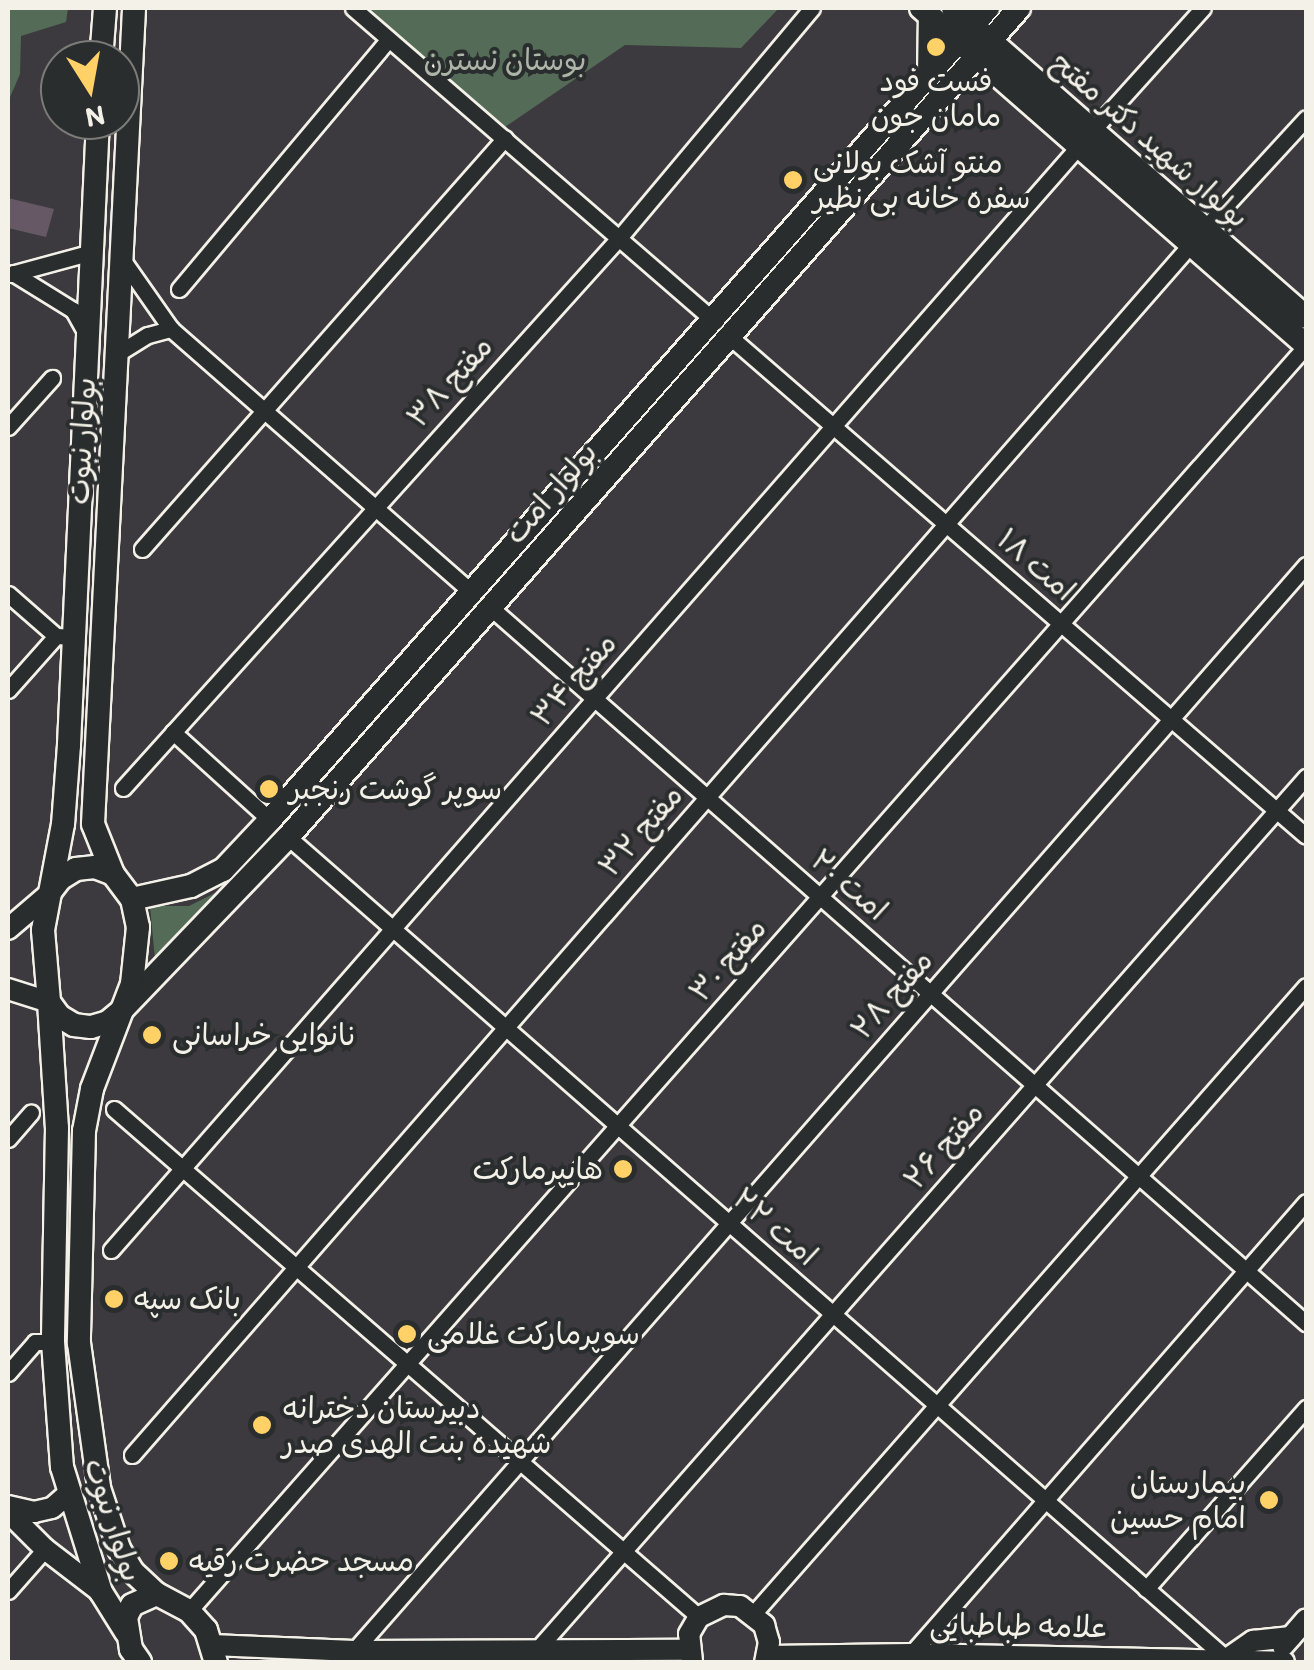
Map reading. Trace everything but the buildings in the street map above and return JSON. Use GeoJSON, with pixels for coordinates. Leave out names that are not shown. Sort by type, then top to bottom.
{"type":"FeatureCollection","features":[{"type":"Feature","properties":{"kind":"main road"},"geometry":{"type":"LineString","coordinates":[[102,40],[105,8]]}},
{"type":"Feature","properties":{"kind":"main road","name":"بولوار نبوت"},"geometry":{"type":"LineString","coordinates":[[113,874],[93,824],[134,8]]}},
{"type":"Feature","properties":{"kind":"main road","name":"بولوار شهید دکتر مفتح"},"geometry":{"type":"LineString","coordinates":[[953,8],[1086,138],[1198,236],[1306,345]]}},
{"type":"Feature","properties":{"kind":"main road","name":"بولوار امت"},"geometry":{"type":"LineString","coordinates":[[722,329],[929,76],[977,34],[1018,8]]}},
{"type":"Feature","properties":{"kind":"main road"},"geometry":{"type":"LineString","coordinates":[[929,76],[926,11],[977,34]]}},
{"type":"Feature","properties":{"kind":"main road","name":"بولوار امت"},"geometry":{"type":"LineString","coordinates":[[121,1011],[977,34]]}},
{"type":"Feature","properties":{"kind":"main road","name":"بولوار نبوت"},"geometry":{"type":"LineString","coordinates":[[49,894],[63,824],[65,636],[97,140]]}},
{"type":"Feature","properties":{"kind":"main road","name":"بولوار شهید دکتر مفتح"},"geometry":{"type":"LineString","coordinates":[[1198,236],[1306,317]]}},
{"type":"Feature","properties":{"kind":"main road","name":"بولوار امت"},"geometry":{"type":"LineString","coordinates":[[132,899],[192,886],[223,870],[279,828]]}},
{"type":"Feature","properties":{"kind":"main road"},"geometry":{"type":"LineString","coordinates":[[96,867],[113,874],[132,899],[138,956],[121,1011],[108,1022],[91,1027],[74,1025],[59,1016],[49,1002],[43,966],[49,894],[60,878],[76,869],[96,867]]}},
{"type":"Feature","properties":{"kind":"main road","name":"بولوار نبوت"},"geometry":{"type":"LineString","coordinates":[[49,1002],[57,1128],[53,1342],[67,1495],[102,1592],[140,1662]]}},
{"type":"Feature","properties":{"kind":"main road","name":"بولوار نبوت"},"geometry":{"type":"LineString","coordinates":[[121,1011],[92,1089],[84,1131],[79,1343],[99,1488],[119,1549],[132,1571],[157,1594]]}},
{"type":"Feature","properties":{"kind":"main road"},"geometry":{"type":"LineString","coordinates":[[126,1632],[132,1605],[157,1594],[190,1611],[214,1654]]}},
{"type":"Feature","properties":{"kind":"street","name":"امت ۱۸"},"geometry":{"type":"LineString","coordinates":[[354,8],[1306,836]]}},
{"type":"Feature","properties":{"kind":"street","name":"مفتح ۳۸"},"geometry":{"type":"LineString","coordinates":[[123,788],[618,238],[812,8]]}},
{"type":"Feature","properties":{"kind":"street","name":"مفتح ۳۴"},"geometry":{"type":"LineString","coordinates":[[111,1250],[1202,8]]}},
{"type":"Feature","properties":{"kind":"street"},"geometry":{"type":"LineString","coordinates":[[180,289],[389,39]]}},
{"type":"Feature","properties":{"kind":"street","name":"مفتح ۳۲"},"geometry":{"type":"LineString","coordinates":[[132,1455],[1198,236],[1306,118]]}},
{"type":"Feature","properties":{"kind":"street"},"geometry":{"type":"LineString","coordinates":[[142,549],[505,138]]}},
{"type":"Feature","properties":{"kind":"street"},"geometry":{"type":"LineString","coordinates":[[10,274],[92,252]]}},
{"type":"Feature","properties":{"kind":"street","name":"امت ۲۰"},"geometry":{"type":"LineString","coordinates":[[121,258],[171,329],[1306,1323]]}},
{"type":"Feature","properties":{"kind":"street"},"geometry":{"type":"LineString","coordinates":[[10,274],[73,310],[87,336]]}},
{"type":"Feature","properties":{"kind":"street"},"geometry":{"type":"LineString","coordinates":[[117,354],[148,334],[171,329]]}},
{"type":"Feature","properties":{"kind":"street","name":"مفتح ۳۰"},"geometry":{"type":"LineString","coordinates":[[190,1611],[1306,345]]}},
{"type":"Feature","properties":{"kind":"street"},"geometry":{"type":"LineString","coordinates":[[8,426],[52,378]]}},
{"type":"Feature","properties":{"kind":"street","name":"مفتح ۲۸"},"geometry":{"type":"LineString","coordinates":[[348,1657],[1306,565]]}},
{"type":"Feature","properties":{"kind":"street"},"geometry":{"type":"LineString","coordinates":[[8,594],[65,636],[8,690]]}},
{"type":"Feature","properties":{"kind":"street","name":"امت ۲۲"},"geometry":{"type":"LineString","coordinates":[[174,732],[1229,1661]]}},
{"type":"Feature","properties":{"kind":"street","name":"مفتح ۲۶"},"geometry":{"type":"LineString","coordinates":[[531,1657],[1306,777]]}},
{"type":"Feature","properties":{"kind":"street"},"geometry":{"type":"LineString","coordinates":[[8,929],[49,894]]}},
{"type":"Feature","properties":{"kind":"street"},"geometry":{"type":"LineString","coordinates":[[754,1614],[1306,986]]}},
{"type":"Feature","properties":{"kind":"street"},"geometry":{"type":"LineString","coordinates":[[8,989],[49,1002]]}},
{"type":"Feature","properties":{"kind":"street"},"geometry":{"type":"LineString","coordinates":[[114,1109],[699,1618]]}},
{"type":"Feature","properties":{"kind":"street"},"geometry":{"type":"LineString","coordinates":[[8,1139],[31,1113]]}},
{"type":"Feature","properties":{"kind":"street"},"geometry":{"type":"LineString","coordinates":[[911,1654],[1306,1202]]}},
{"type":"Feature","properties":{"kind":"street"},"geometry":{"type":"LineString","coordinates":[[8,1372],[35,1342],[53,1342]]}},
{"type":"Feature","properties":{"kind":"street"},"geometry":{"type":"LineString","coordinates":[[1146,1589],[1306,1408]]}},
{"type":"Feature","properties":{"kind":"street"},"geometry":{"type":"LineString","coordinates":[[8,1509],[34,1512],[52,1508],[67,1495]]}},
{"type":"Feature","properties":{"kind":"street"},"geometry":{"type":"LineString","coordinates":[[8,1509],[44,1549],[102,1592]]}},
{"type":"Feature","properties":{"kind":"street"},"geometry":{"type":"LineString","coordinates":[[8,1591],[44,1549]]}},
{"type":"Feature","properties":{"kind":"street"},"geometry":{"type":"LineString","coordinates":[[214,1654],[690,1656],[689,1634],[699,1618],[724,1605],[754,1614],[764,1625],[766,1659]]}},
{"type":"Feature","properties":{"kind":"street"},"geometry":{"type":"LineString","coordinates":[[1274,1662],[1306,1620]]}},
{"type":"Feature","properties":{"kind":"street"},"geometry":{"type":"LineString","coordinates":[[1229,1661],[1253,1641],[1291,1637]]}},
{"type":"Feature","properties":{"kind":"street","name":"علامه طباطبایی"},"geometry":{"type":"LineString","coordinates":[[766,1659],[911,1654],[1274,1662]]}},
{"type":"Feature","properties":{"kind":"green space"},"geometry":{"type":"Polygon","coordinates":[[[8,8],[68,8],[66,22],[21,36],[20,74],[8,102],[8,8]]]}},
{"type":"Feature","properties":{"kind":"green space","name":"بوستان نسترن"},"geometry":{"type":"Polygon","coordinates":[[[369,8],[779,8],[741,48],[625,45],[502,129],[369,8]]]}},
{"type":"Feature","properties":{"kind":"green space"},"geometry":{"type":"Polygon","coordinates":[[[217,892],[155,960],[150,906],[189,906],[217,892]]]}},
{"type":"Feature","properties":{"kind":"place","name":"فست فود مامان جون"},"geometry":{"type":"Point","coordinates":[936,47]}},
{"type":"Feature","properties":{"kind":"place","name":"منتو آشک بولانی سفره خانه بی نظیر"},"geometry":{"type":"Point","coordinates":[793,180]}},
{"type":"Feature","properties":{"kind":"place","name":"سوپر گوشت رنجبر"},"geometry":{"type":"Point","coordinates":[269,789]}},
{"type":"Feature","properties":{"kind":"place","name":"نانوایی خراسانی"},"geometry":{"type":"Point","coordinates":[152,1035]}},
{"type":"Feature","properties":{"kind":"place","name":"هایپرمارکت"},"geometry":{"type":"Point","coordinates":[623,1169]}},
{"type":"Feature","properties":{"kind":"place","name":"بانک سپه"},"geometry":{"type":"Point","coordinates":[114,1299]}},
{"type":"Feature","properties":{"kind":"place","name":"سوپرمارکت غلامی"},"geometry":{"type":"Point","coordinates":[407,1334]}},
{"type":"Feature","properties":{"kind":"place","name":"دبیرستان دخترانه شهیده بنت الهدی صدر"},"geometry":{"type":"Point","coordinates":[262,1425]}},
{"type":"Feature","properties":{"kind":"place","name":"بیمارستان امام حسین"},"geometry":{"type":"Point","coordinates":[1269,1500]}},
{"type":"Feature","properties":{"kind":"place","name":"مسجد حضرت رقیه"},"geometry":{"type":"Point","coordinates":[169,1561]}}]}
